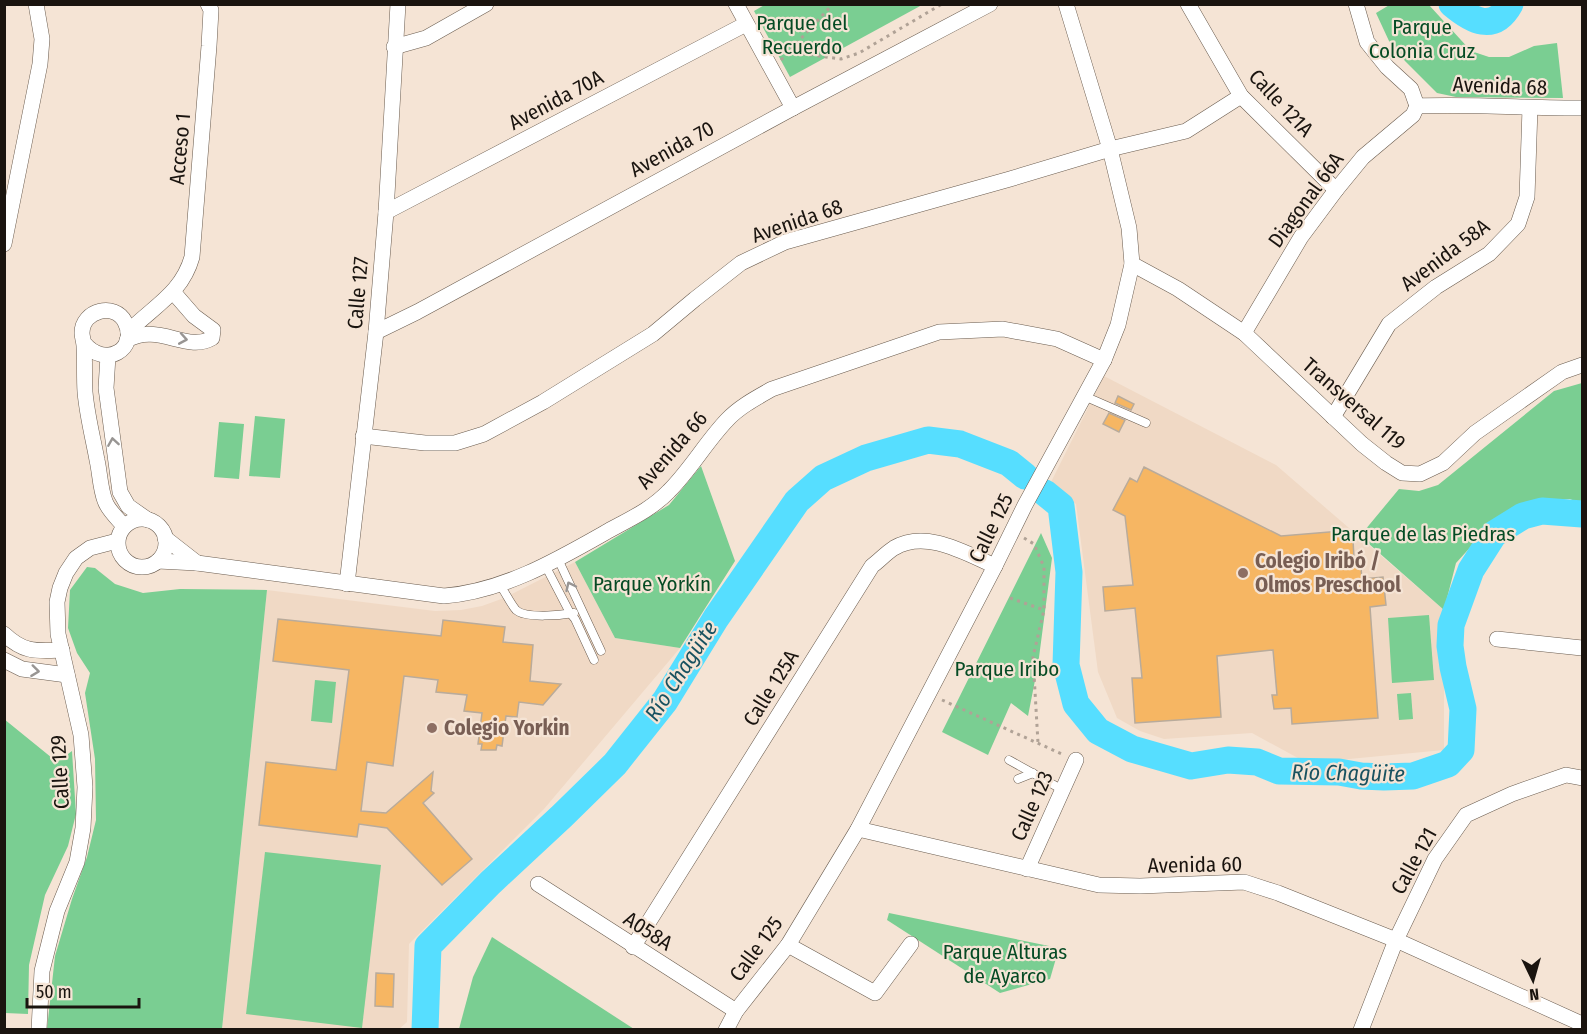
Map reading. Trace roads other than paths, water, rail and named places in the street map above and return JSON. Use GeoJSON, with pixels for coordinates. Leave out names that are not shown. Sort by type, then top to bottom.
{"type":"FeatureCollection","features":[{"type":"Feature","properties":{"kind":"street"},"geometry":{"type":"LineString","coordinates":[[4,244],[40,64],[42,39],[36,4]]}},
{"type":"Feature","properties":{"kind":"street","name":"Calle 127"},"geometry":{"type":"LineString","coordinates":[[347,584],[376,332],[386,212],[398,4]]}},
{"type":"Feature","properties":{"kind":"street"},"geometry":{"type":"LineString","coordinates":[[394,47],[426,38],[486,4]]}},
{"type":"Feature","properties":{"kind":"street"},"geometry":{"type":"LineString","coordinates":[[736,4],[793,108]]}},
{"type":"Feature","properties":{"kind":"street","name":"Avenida 70"},"geometry":{"type":"LineString","coordinates":[[376,332],[990,4]]}},
{"type":"Feature","properties":{"kind":"street","name":"Calle 125"},"geometry":{"type":"LineString","coordinates":[[726,1029],[736,1011],[788,945],[858,829],[1104,360],[1118,326],[1132,264],[1129,228],[1110,149],[1066,4]]}},
{"type":"Feature","properties":{"kind":"street","name":"Calle 121A"},"geometry":{"type":"LineString","coordinates":[[1188,4],[1241,96],[1336,190]]}},
{"type":"Feature","properties":{"kind":"street"},"geometry":{"type":"LineString","coordinates":[[1356,4],[1367,42],[1387,67],[1411,89],[1417,106]]}},
{"type":"Feature","properties":{"kind":"street","name":"Acceso 1"},"geometry":{"type":"LineString","coordinates":[[108,356],[123,348],[128,336],[146,314],[174,293],[192,257],[211,6]]}},
{"type":"Feature","properties":{"kind":"street","name":"Avenida 70A"},"geometry":{"type":"LineString","coordinates":[[386,212],[746,24]]}},
{"type":"Feature","properties":{"kind":"street","name":"Avenida 68"},"geometry":{"type":"LineString","coordinates":[[363,436],[425,443],[455,443],[484,434],[543,402],[653,334],[694,298],[741,263],[785,242],[1110,149],[1186,131],[1241,96]]}},
{"type":"Feature","properties":{"kind":"street","name":"Avenida 68"},"geometry":{"type":"LineString","coordinates":[[1417,106],[1461,104],[1582,108]]}},
{"type":"Feature","properties":{"kind":"street","name":"Diagonal 66A"},"geometry":{"type":"LineString","coordinates":[[1244,333],[1301,237],[1336,190],[1363,157],[1413,115],[1417,106]]}},
{"type":"Feature","properties":{"kind":"street","name":"Avenida 58A"},"geometry":{"type":"LineString","coordinates":[[1333,417],[1389,324],[1436,287],[1489,254],[1518,224],[1527,197],[1530,108]]}},
{"type":"Feature","properties":{"kind":"street","name":"Transversal 119"},"geometry":{"type":"LineString","coordinates":[[1132,264],[1178,289],[1244,333],[1333,417],[1386,463],[1402,473],[1420,474],[1443,463],[1475,433],[1562,372],[1582,365]]}},
{"type":"Feature","properties":{"kind":"street","name":"Acceso 1"},"geometry":{"type":"LineString","coordinates":[[128,336],[147,333],[199,342],[212,338],[213,330],[194,316],[174,293]]}},
{"type":"Feature","properties":{"kind":"street"},"geometry":{"type":"LineString","coordinates":[[124,526],[105,502],[85,392],[82,332],[85,321],[93,314],[104,310],[146,314]]}},
{"type":"Feature","properties":{"kind":"street"},"geometry":{"type":"LineString","coordinates":[[115,312],[124,320],[128,336]]}},
{"type":"Feature","properties":{"kind":"street","name":"Avenida 66"},"geometry":{"type":"LineString","coordinates":[[158,561],[197,563],[444,596],[463,594],[500,585],[551,562],[652,506],[670,490],[728,419],[751,400],[772,389],[939,332],[1003,328],[1057,339],[1104,360]]}},
{"type":"Feature","properties":{"kind":"street"},"geometry":{"type":"LineString","coordinates":[[84,343],[90,351],[108,356],[106,388],[120,492],[128,506],[160,527],[165,538],[197,563]]}},
{"type":"Feature","properties":{"kind":"street"},"geometry":{"type":"LineString","coordinates":[[148,520],[135,520],[124,526],[117,542],[119,550],[128,562],[143,567],[158,561],[163,554],[165,538]]}},
{"type":"Feature","properties":{"kind":"street","name":"Calle 125A"},"geometry":{"type":"LineString","coordinates":[[633,946],[872,566],[894,548],[918,541],[942,544],[995,566]]}},
{"type":"Feature","properties":{"kind":"street","name":"Calle 129"},"geometry":{"type":"LineString","coordinates":[[39,1025],[42,970],[57,911],[76,862],[83,828],[85,787],[81,735],[58,634],[57,602],[66,573],[76,558],[90,548],[117,542]]}},
{"type":"Feature","properties":{"kind":"street"},"geometry":{"type":"LineString","coordinates":[[4,634],[16,645],[34,651],[62,650]]}},
{"type":"Feature","properties":{"kind":"street"},"geometry":{"type":"LineString","coordinates":[[1497,639],[1582,648]]}},
{"type":"Feature","properties":{"kind":"street"},"geometry":{"type":"LineString","coordinates":[[4,660],[22,669],[67,675]]}},
{"type":"Feature","properties":{"kind":"street","name":"Calle 123"},"geometry":{"type":"LineString","coordinates":[[1027,869],[1076,760]]}},
{"type":"Feature","properties":{"kind":"street","name":"Calle 121"},"geometry":{"type":"LineString","coordinates":[[1361,1029],[1396,940],[1435,860],[1466,815],[1512,794],[1566,776],[1582,777]]}},
{"type":"Feature","properties":{"kind":"street","name":"Avenida 60"},"geometry":{"type":"LineString","coordinates":[[858,829],[1099,885],[1140,886],[1244,882],[1278,893],[1396,940],[1582,1024]]}},
{"type":"Feature","properties":{"kind":"street","name":"A058A"},"geometry":{"type":"LineString","coordinates":[[538,884],[736,1011]]}},
{"type":"Feature","properties":{"kind":"street"},"geometry":{"type":"LineString","coordinates":[[788,945],[875,993],[912,944]]}},
{"type":"Feature","properties":{"kind":"lane"},"geometry":{"type":"LineString","coordinates":[[1084,396],[1146,423]]}},
{"type":"Feature","properties":{"kind":"lane"},"geometry":{"type":"LineString","coordinates":[[551,562],[582,611],[602,651]]}},
{"type":"Feature","properties":{"kind":"lane"},"geometry":{"type":"LineString","coordinates":[[551,562],[570,613],[594,660]]}},
{"type":"Feature","properties":{"kind":"lane"},"geometry":{"type":"LineString","coordinates":[[500,585],[517,611],[525,614],[558,616],[582,611]]}},
{"type":"Feature","properties":{"kind":"lane"},"geometry":{"type":"LineString","coordinates":[[1009,760],[1063,790]]}},
{"type":"Feature","properties":{"kind":"lane"},"geometry":{"type":"LineString","coordinates":[[1018,779],[1033,773]]}},
{"type":"Feature","properties":{"kind":"waterway"},"geometry":{"type":"LineString","coordinates":[[1452,4],[1467,15],[1482,21],[1497,19],[1510,4]]}},
{"type":"Feature","properties":{"kind":"waterway","name":"Río Chagüite"},"geometry":{"type":"LineString","coordinates":[[425,1030],[428,946],[490,883],[615,764],[665,701],[716,618],[797,501],[823,478],[866,458],[928,440],[960,444],[1009,463],[1025,476]]}},
{"type":"Feature","properties":{"kind":"waterway","name":"Río Chagüite"},"geometry":{"type":"LineString","coordinates":[[1045,493],[1061,506],[1069,572],[1066,665],[1076,704],[1098,731],[1132,749],[1191,766],[1228,760],[1257,762],[1279,771],[1339,772],[1384,777],[1413,776],[1448,764],[1461,750],[1463,709],[1453,667],[1450,646],[1451,625],[1471,570],[1494,534],[1523,516],[1542,511],[1582,514]]}},
{"type":"Feature","properties":{"kind":"place","name":"Colegio Iribó / Olmos Preschool"},"geometry":{"type":"Point","coordinates":[1243,573]}},
{"type":"Feature","properties":{"kind":"place","name":"Colegio Yorkin"},"geometry":{"type":"Point","coordinates":[432,728]}},
{"type":"Feature","properties":{"kind":"park label","name":"Parque del Recuerdo"},"geometry":{"type":"Point","coordinates":[802,35]}},
{"type":"Feature","properties":{"kind":"park label","name":"Parque Colonia Cruz"},"geometry":{"type":"Point","coordinates":[1422,39]}},
{"type":"Feature","properties":{"kind":"park label","name":"Parque de las Piedras"},"geometry":{"type":"Point","coordinates":[1423,534]}},
{"type":"Feature","properties":{"kind":"park label","name":"Parque Yorkín"},"geometry":{"type":"Point","coordinates":[652,584]}},
{"type":"Feature","properties":{"kind":"park label","name":"Parque Iribo"},"geometry":{"type":"Point","coordinates":[1007,669]}},
{"type":"Feature","properties":{"kind":"park label","name":"Parque Alturas de Ayarco"},"geometry":{"type":"Point","coordinates":[1005,964]}}]}
